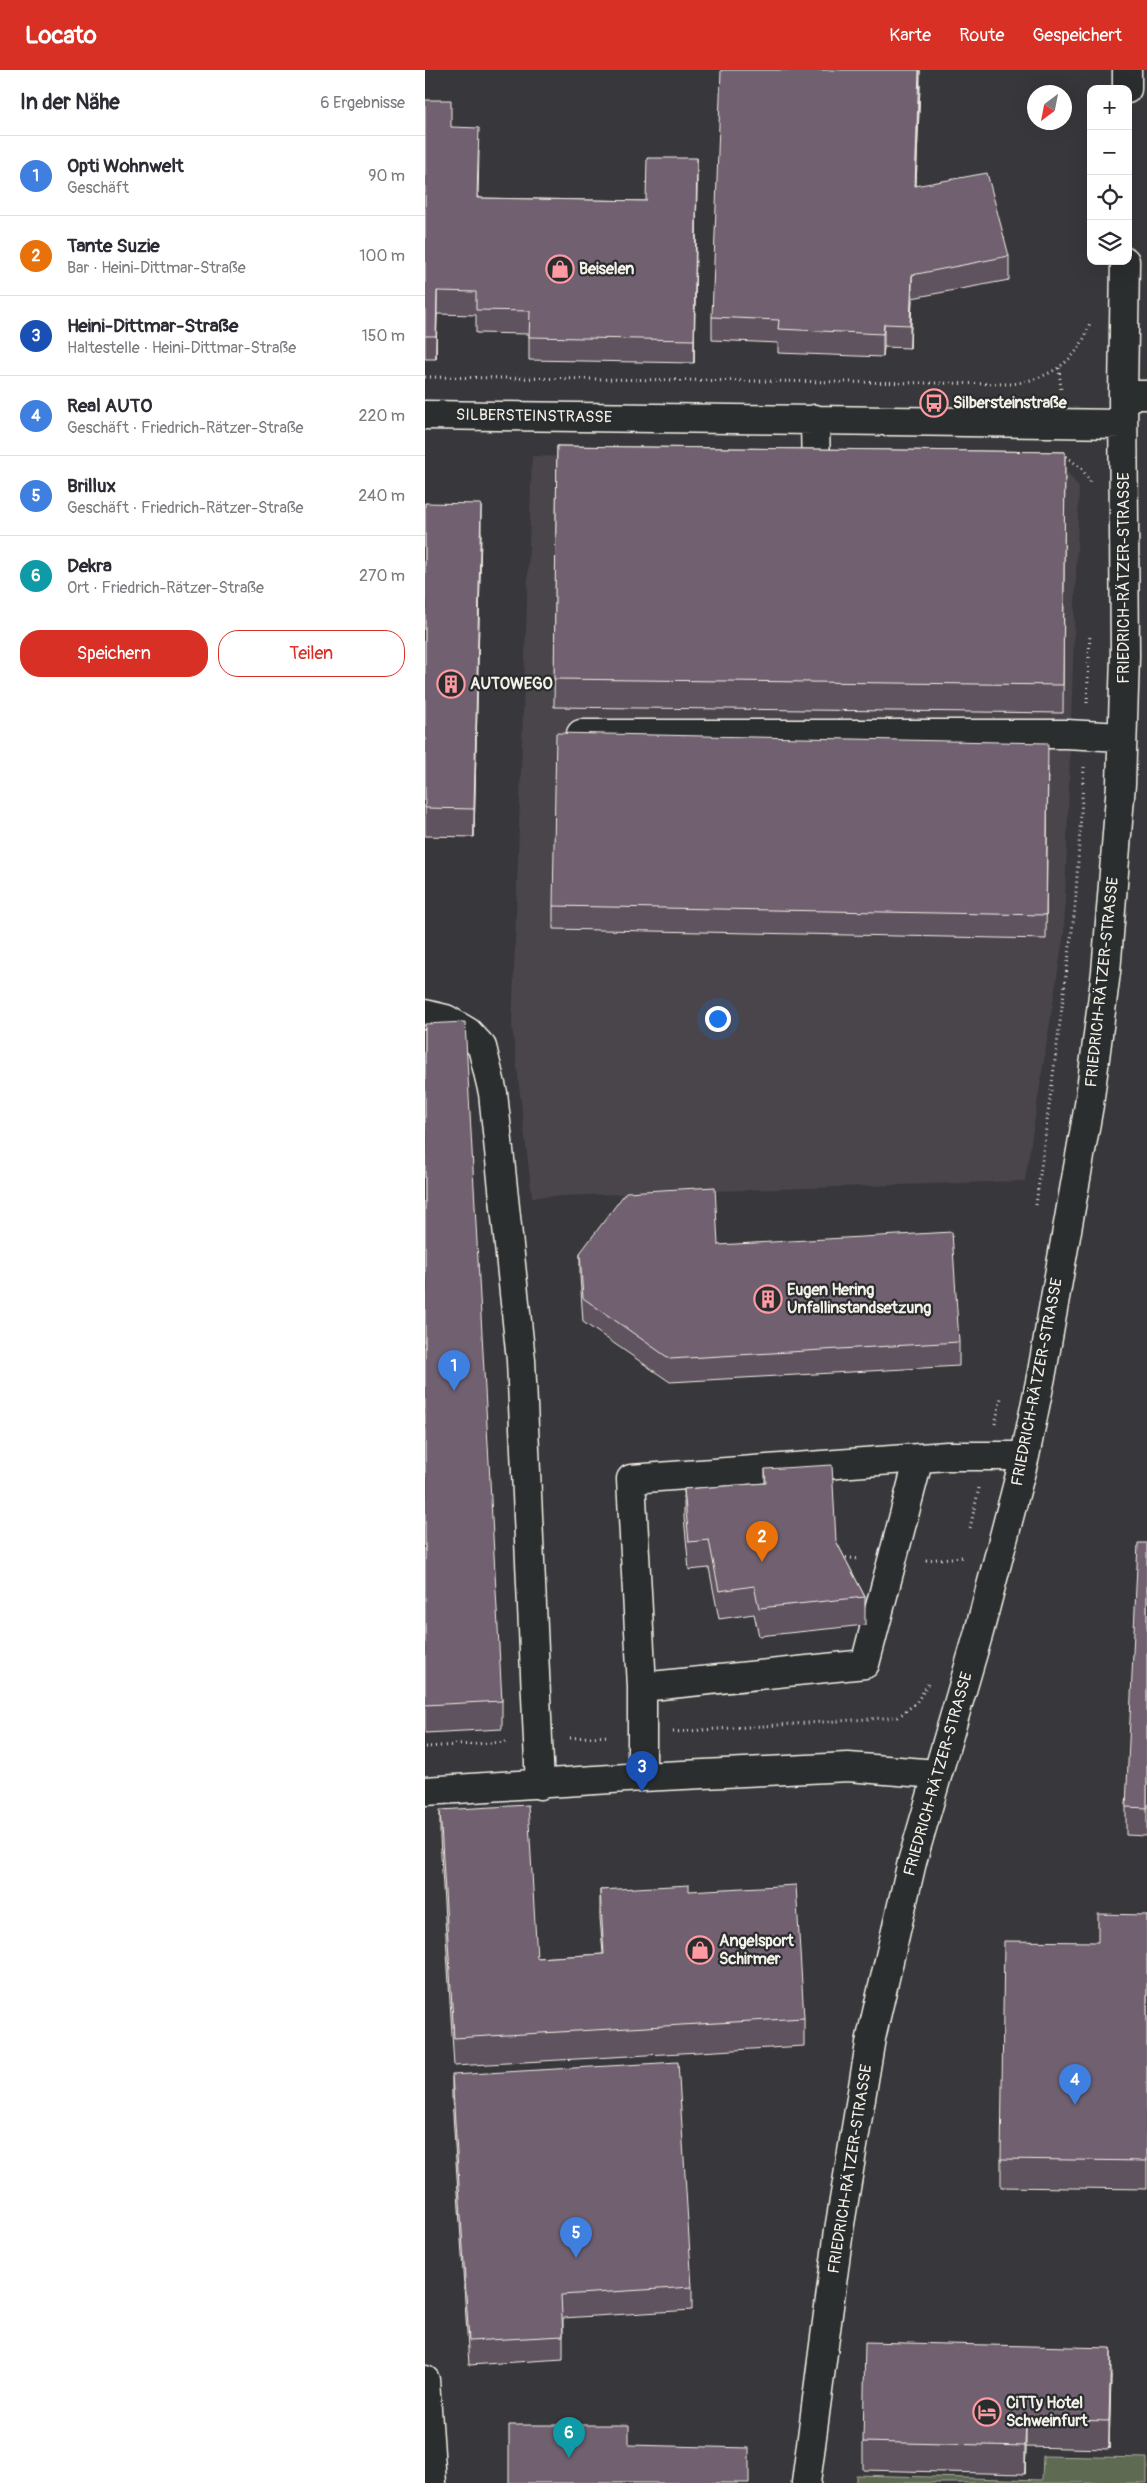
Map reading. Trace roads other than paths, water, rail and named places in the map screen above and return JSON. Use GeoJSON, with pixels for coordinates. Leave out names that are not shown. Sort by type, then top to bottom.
{"type":"FeatureCollection","features":[{"type":"Feature","properties":{"kind":"street"},"geometry":{"type":"LineString","coordinates":[[1127,70],[1127,85]]}},
{"type":"Feature","properties":{"kind":"street","name":"FRIEDRICH-RÄTZER-STRASSE"},"geometry":{"type":"LineString","coordinates":[[806,2483],[839,2230],[871,2038],[912,1862],[979,1632],[1025,1456],[1043,1372],[1089,1105],[1106,972],[1122,737],[1125,656],[1123,424],[1135,395],[1125,265]]}},
{"type":"Feature","properties":{"kind":"street","name":"SILBERSTEINSTRASSE"},"geometry":{"type":"LineString","coordinates":[[425,415],[1123,424]]}},
{"type":"Feature","properties":{"kind":"street"},"geometry":{"type":"LineString","coordinates":[[815,420],[816,477]]}},
{"type":"Feature","properties":{"kind":"street"},"geometry":{"type":"LineString","coordinates":[[581,734],[1085,735],[1122,737]]}},
{"type":"Feature","properties":{"kind":"street"},"geometry":{"type":"LineString","coordinates":[[425,1014],[446,1019],[468,1032],[482,1048],[493,1093],[521,1360],[540,1785]]}},
{"type":"Feature","properties":{"kind":"street"},"geometry":{"type":"LineString","coordinates":[[642,1777],[642,1687],[631,1480],[919,1458],[1025,1456]]}},
{"type":"Feature","properties":{"kind":"street"},"geometry":{"type":"LineString","coordinates":[[642,1687],[865,1664],[919,1458]]}},
{"type":"Feature","properties":{"kind":"street"},"geometry":{"type":"LineString","coordinates":[[425,1791],[642,1777],[848,1768],[937,1774]]}},
{"type":"Feature","properties":{"kind":"street"},"geometry":{"type":"LineString","coordinates":[[425,2380],[432,2483]]}},
{"type":"Feature","properties":{"kind":"place","name":"Beiselen"},"geometry":{"type":"Point","coordinates":[560,269]}},
{"type":"Feature","properties":{"kind":"place","name":"Silbersteinstraße"},"geometry":{"type":"Point","coordinates":[934,403]}},
{"type":"Feature","properties":{"kind":"place","name":"AUTOWEGO"},"geometry":{"type":"Point","coordinates":[451,684]}},
{"type":"Feature","properties":{"kind":"place","name":"Eugen Hering Unfallinstandsetzung"},"geometry":{"type":"Point","coordinates":[768,1299]}},
{"type":"Feature","properties":{"kind":"place","name":"Opti Wohnwelt"},"geometry":{"type":"Point","coordinates":[454,1391]}},
{"type":"Feature","properties":{"kind":"place","name":"Tante Suzie"},"geometry":{"type":"Point","coordinates":[762,1562]}},
{"type":"Feature","properties":{"kind":"place","name":"Heini-Dittmar-Straße"},"geometry":{"type":"Point","coordinates":[642,1792]}},
{"type":"Feature","properties":{"kind":"place","name":"Angelsport Schirmer"},"geometry":{"type":"Point","coordinates":[700,1950]}},
{"type":"Feature","properties":{"kind":"place","name":"Real AUTO"},"geometry":{"type":"Point","coordinates":[1075,2105]}},
{"type":"Feature","properties":{"kind":"place","name":"Brillux"},"geometry":{"type":"Point","coordinates":[576,2258]}},
{"type":"Feature","properties":{"kind":"place","name":"CiTTy Hotel Schweinfurt"},"geometry":{"type":"Point","coordinates":[987,2412]}},
{"type":"Feature","properties":{"kind":"place","name":"Dekra"},"geometry":{"type":"Point","coordinates":[569,2458]}}]}
